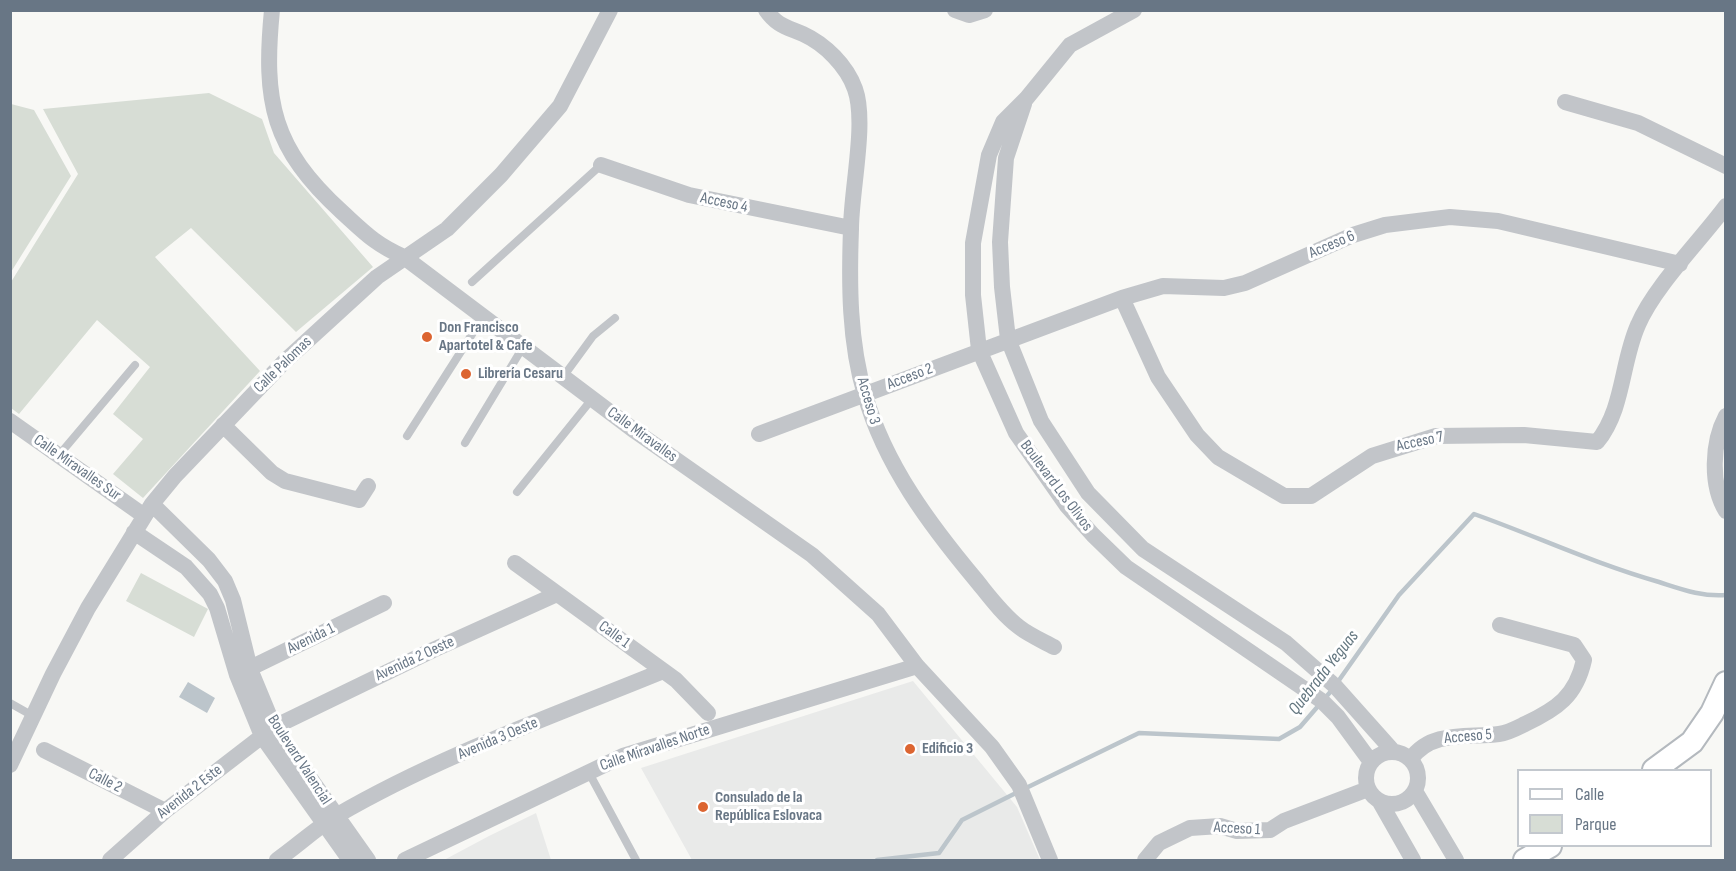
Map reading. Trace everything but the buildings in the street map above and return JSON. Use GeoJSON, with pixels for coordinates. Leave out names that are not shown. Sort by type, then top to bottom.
{"type":"FeatureCollection","features":[{"type":"Feature","properties":{"kind":"street","name":"Calle Miravalles"},"geometry":{"type":"LineString","coordinates":[[272,10],[267,69],[271,102],[291,156],[322,193],[379,246],[404,257],[592,399],[812,555],[878,614],[917,666],[992,747],[1022,792],[1050,861]]}},
{"type":"Feature","properties":{"kind":"street","name":"Calle Palomas"},"geometry":{"type":"LineString","coordinates":[[10,765],[88,608],[148,509],[223,425],[284,362],[377,277],[447,229],[501,176],[560,106],[610,10]]}},
{"type":"Feature","properties":{"kind":"street","name":"Acceso 3"},"geometry":{"type":"LineString","coordinates":[[766,10],[773,21],[783,28],[818,42],[838,61],[855,88],[859,110],[850,228],[851,299],[857,362],[864,394],[878,434],[932,525],[997,605],[1019,627],[1054,647]]}},
{"type":"Feature","properties":{"kind":"street"},"geometry":{"type":"LineString","coordinates":[[955,10],[969,15],[985,10]]}},
{"type":"Feature","properties":{"kind":"street","name":"Boulevard Los Olivos"},"geometry":{"type":"LineString","coordinates":[[1134,10],[1070,45],[1026,99],[1003,122],[989,155],[973,243],[973,296],[993,344],[1016,433],[1067,506],[1126,567],[1322,701],[1338,717],[1371,762]]}},
{"type":"Feature","properties":{"kind":"street","name":"Boulevard Los Olivos"},"geometry":{"type":"LineString","coordinates":[[1026,99],[1006,158],[993,344],[1065,461],[1112,519],[1143,549],[1286,643],[1335,686],[1393,752]]}},
{"type":"Feature","properties":{"kind":"street"},"geometry":{"type":"LineString","coordinates":[[1565,102],[1638,123],[1725,166]]}},
{"type":"Feature","properties":{"kind":"street","name":"Acceso 4"},"geometry":{"type":"LineString","coordinates":[[601,165],[689,195],[850,228]]}},
{"type":"Feature","properties":{"kind":"street","name":"Acceso 7"},"geometry":{"type":"LineString","coordinates":[[1122,298],[1158,378],[1197,435],[1218,457],[1284,496],[1311,496],[1372,456],[1436,436],[1524,435],[1597,442],[1608,428],[1615,409],[1625,365],[1638,325],[1647,307],[1725,206]]}},
{"type":"Feature","properties":{"kind":"street","name":"Acceso 6"},"geometry":{"type":"LineString","coordinates":[[993,344],[1122,298],[1163,286],[1215,288],[1245,283],[1353,235],[1385,225],[1450,217],[1498,221],[1680,264]]}},
{"type":"Feature","properties":{"kind":"street","name":"Acceso 2"},"geometry":{"type":"LineString","coordinates":[[759,434],[993,344]]}},
{"type":"Feature","properties":{"kind":"street"},"geometry":{"type":"LineString","coordinates":[[1725,416],[1714,460],[1717,485],[1725,511]]}},
{"type":"Feature","properties":{"kind":"street","name":"Calle Miravalles Sur"},"geometry":{"type":"LineString","coordinates":[[10,421],[59,455],[148,509]]}},
{"type":"Feature","properties":{"kind":"street"},"geometry":{"type":"LineString","coordinates":[[223,425],[272,473],[285,481],[359,500],[368,486]]}},
{"type":"Feature","properties":{"kind":"street","name":"Boulevard Valencial"},"geometry":{"type":"LineString","coordinates":[[148,509],[209,560],[225,581],[233,600],[243,672]]}},
{"type":"Feature","properties":{"kind":"street","name":"Boulevard Valencial"},"geometry":{"type":"LineString","coordinates":[[134,532],[186,567],[210,594],[268,731],[330,820],[368,861]]}},
{"type":"Feature","properties":{"kind":"street","name":"Calle 1"},"geometry":{"type":"LineString","coordinates":[[515,563],[688,690],[708,713]]}},
{"type":"Feature","properties":{"kind":"street"},"geometry":{"type":"LineString","coordinates":[[1154,585],[1174,568]]}},
{"type":"Feature","properties":{"kind":"street","name":"Avenida 2 Oeste"},"geometry":{"type":"LineString","coordinates":[[268,731],[433,650],[557,594]]}},
{"type":"Feature","properties":{"kind":"street","name":"Avenida 1"},"geometry":{"type":"LineString","coordinates":[[243,672],[384,603]]}},
{"type":"Feature","properties":{"kind":"street","name":"Acceso 5"},"geometry":{"type":"LineString","coordinates":[[1411,759],[1419,747],[1437,740],[1500,734],[1513,730],[1552,712],[1566,698],[1581,675],[1584,660],[1574,645],[1500,625]]}},
{"type":"Feature","properties":{"kind":"street","name":"Calle Miravalles Norte"},"geometry":{"type":"LineString","coordinates":[[405,861],[623,756],[917,666]]}},
{"type":"Feature","properties":{"kind":"street","name":"Avenida 3 Oeste"},"geometry":{"type":"LineString","coordinates":[[277,861],[330,820],[492,740],[663,671]]}},
{"type":"Feature","properties":{"kind":"street"},"geometry":{"type":"LineString","coordinates":[[1657,769],[1692,742],[1712,713],[1725,683]]}},
{"type":"Feature","properties":{"kind":"street","name":"Avenida 2 Este"},"geometry":{"type":"LineString","coordinates":[[110,861],[165,811],[268,731]]}},
{"type":"Feature","properties":{"kind":"street","name":"Calle 2"},"geometry":{"type":"LineString","coordinates":[[44,750],[165,811]]}},
{"type":"Feature","properties":{"kind":"street"},"geometry":{"type":"LineString","coordinates":[[1380,802],[1398,804],[1415,791],[1419,780],[1417,769],[1411,759],[1393,752],[1377,756],[1371,762],[1366,775],[1368,789],[1380,802],[1413,861]]}},
{"type":"Feature","properties":{"kind":"street","name":"Acceso 1"},"geometry":{"type":"LineString","coordinates":[[1145,861],[1159,843],[1190,828],[1220,826],[1237,831],[1270,830],[1284,821],[1368,789]]}},
{"type":"Feature","properties":{"kind":"street"},"geometry":{"type":"LineString","coordinates":[[1415,791],[1456,861]]}},
{"type":"Feature","properties":{"kind":"street","name":"Boulevard Valencial"},"geometry":{"type":"LineString","coordinates":[[330,820],[350,861]]}},
{"type":"Feature","properties":{"kind":"street"},"geometry":{"type":"LineString","coordinates":[[1526,861],[1548,847]]}},
{"type":"Feature","properties":{"kind":"lane"},"geometry":{"type":"LineString","coordinates":[[472,282],[601,165]]}},
{"type":"Feature","properties":{"kind":"lane"},"geometry":{"type":"LineString","coordinates":[[407,436],[483,317]]}},
{"type":"Feature","properties":{"kind":"lane"},"geometry":{"type":"LineString","coordinates":[[563,377],[593,336],[615,318]]}},
{"type":"Feature","properties":{"kind":"lane"},"geometry":{"type":"LineString","coordinates":[[465,443],[523,347]]}},
{"type":"Feature","properties":{"kind":"lane"},"geometry":{"type":"LineString","coordinates":[[59,455],[135,365]]}},
{"type":"Feature","properties":{"kind":"lane"},"geometry":{"type":"LineString","coordinates":[[517,492],[592,399]]}},
{"type":"Feature","properties":{"kind":"lane"},"geometry":{"type":"LineString","coordinates":[[10,704],[33,716]]}},
{"type":"Feature","properties":{"kind":"lane"},"geometry":{"type":"LineString","coordinates":[[588,771],[636,861]]}},
{"type":"Feature","properties":{"kind":"shaded area"},"geometry":{"type":"Polygon","coordinates":[[[913,681],[1017,807],[1040,860],[692,860],[641,768],[913,681]]]}},
{"type":"Feature","properties":{"kind":"shaded area"},"geometry":{"type":"Polygon","coordinates":[[[188,682],[215,698],[207,713],[179,697],[188,682]]]}},
{"type":"Feature","properties":{"kind":"shaded area"},"geometry":{"type":"Polygon","coordinates":[[[536,813],[551,860],[444,860],[489,836],[536,813]]]}},
{"type":"Feature","properties":{"kind":"green space"},"geometry":{"type":"Polygon","coordinates":[[[209,93],[262,119],[274,153],[373,267],[296,332],[191,228],[155,257],[260,371],[143,498],[113,474],[143,439],[113,414],[150,367],[97,320],[19,414],[11,408],[11,282],[78,174],[43,109],[209,93]]]}},
{"type":"Feature","properties":{"kind":"green space"},"geometry":{"type":"Polygon","coordinates":[[[11,104],[34,110],[71,176],[11,272],[11,104]]]}},
{"type":"Feature","properties":{"kind":"green space"},"geometry":{"type":"Polygon","coordinates":[[[141,573],[208,609],[194,637],[126,601],[141,573]]]}},
{"type":"Feature","properties":{"kind":"waterway","name":"Quebrada Yeguas"},"geometry":{"type":"LineString","coordinates":[[1337,683],[1399,595],[1474,514],[1635,575],[1692,592],[1726,595]]}},
{"type":"Feature","properties":{"kind":"waterway","name":"Quebrada Yeguas"},"geometry":{"type":"LineString","coordinates":[[1026,788],[1139,733],[1279,739],[1300,727],[1332,690]]}},
{"type":"Feature","properties":{"kind":"waterway","name":"Quebrada Yeguas"},"geometry":{"type":"LineString","coordinates":[[877,860],[939,853],[962,820],[1018,792]]}},
{"type":"Feature","properties":{"kind":"place","name":"Don Francisco Apartotel & Cafe"},"geometry":{"type":"Point","coordinates":[427,337]}},
{"type":"Feature","properties":{"kind":"place","name":"Librería Cesaru"},"geometry":{"type":"Point","coordinates":[466,374]}},
{"type":"Feature","properties":{"kind":"place","name":"Edificio 3"},"geometry":{"type":"Point","coordinates":[910,749]}},
{"type":"Feature","properties":{"kind":"place","name":"Consulado de la República Eslovaca"},"geometry":{"type":"Point","coordinates":[703,807]}}]}
